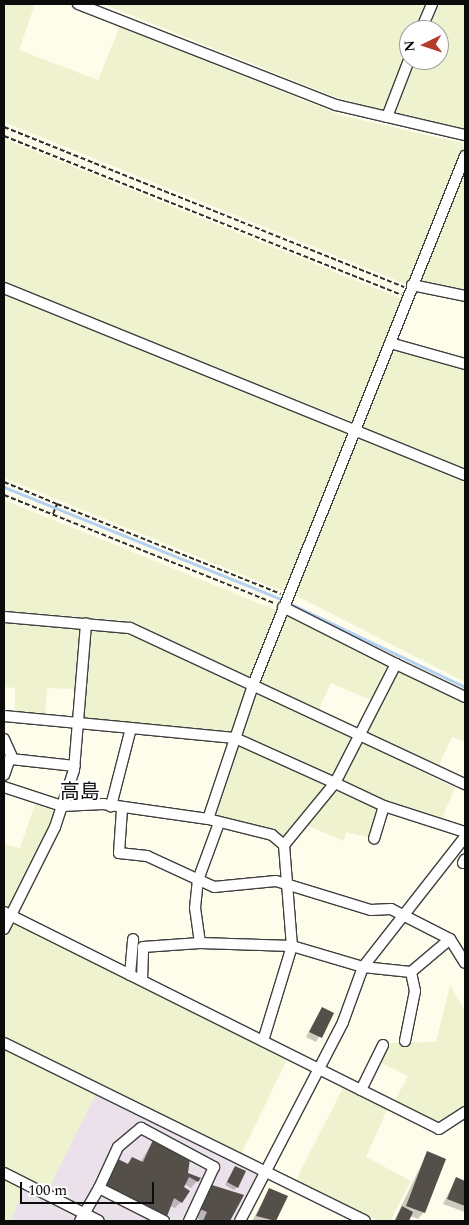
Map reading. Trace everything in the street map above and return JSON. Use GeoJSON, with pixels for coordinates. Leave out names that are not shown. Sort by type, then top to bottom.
{"type":"FeatureCollection","features":[{"type":"Feature","properties":{"kind":"street"},"geometry":{"type":"LineString","coordinates":[[78,4],[336,105],[465,135]]}},
{"type":"Feature","properties":{"kind":"street"},"geometry":{"type":"LineString","coordinates":[[425,20],[432,4]]}},
{"type":"Feature","properties":{"kind":"street"},"geometry":{"type":"LineString","coordinates":[[387,117],[405,70]]}},
{"type":"Feature","properties":{"kind":"street"},"geometry":{"type":"LineString","coordinates":[[208,819],[253,685],[357,431],[410,291],[465,156]]}},
{"type":"Feature","properties":{"kind":"street"},"geometry":{"type":"LineString","coordinates":[[4,288],[465,475]]}},
{"type":"Feature","properties":{"kind":"street"},"geometry":{"type":"LineString","coordinates":[[410,291],[465,296]]}},
{"type":"Feature","properties":{"kind":"street"},"geometry":{"type":"LineString","coordinates":[[390,342],[465,364]]}},
{"type":"Feature","properties":{"kind":"street"},"geometry":{"type":"LineString","coordinates":[[284,607],[465,698]]}},
{"type":"Feature","properties":{"kind":"street"},"geometry":{"type":"LineString","coordinates":[[4,616],[130,628],[465,784]]}},
{"type":"Feature","properties":{"kind":"street"},"geometry":{"type":"LineString","coordinates":[[4,929],[8,913],[62,806],[75,766],[86,623]]}},
{"type":"Feature","properties":{"kind":"street"},"geometry":{"type":"LineString","coordinates":[[284,846],[335,782],[362,737],[396,664]]}},
{"type":"Feature","properties":{"kind":"street"},"geometry":{"type":"LineString","coordinates":[[4,716],[235,738],[384,806],[465,832]]}},
{"type":"Feature","properties":{"kind":"street"},"geometry":{"type":"LineString","coordinates":[[131,728],[116,808],[120,853],[147,856],[214,887],[276,881],[371,910],[404,914],[450,939],[465,963]]}},
{"type":"Feature","properties":{"kind":"street"},"geometry":{"type":"LineString","coordinates":[[4,739],[11,759],[4,775]]}},
{"type":"Feature","properties":{"kind":"street"},"geometry":{"type":"LineString","coordinates":[[11,759],[75,766]]}},
{"type":"Feature","properties":{"kind":"street"},"geometry":{"type":"LineString","coordinates":[[4,787],[62,806],[116,808],[208,819],[272,835],[284,846],[292,946],[263,1041]]}},
{"type":"Feature","properties":{"kind":"street"},"geometry":{"type":"LineString","coordinates":[[374,838],[384,806]]}},
{"type":"Feature","properties":{"kind":"street"},"geometry":{"type":"LineString","coordinates":[[200,944],[195,908],[198,880],[219,823]]}},
{"type":"Feature","properties":{"kind":"street"},"geometry":{"type":"LineString","coordinates":[[240,1221],[319,1069],[363,967],[465,837]]}},
{"type":"Feature","properties":{"kind":"street"},"geometry":{"type":"LineString","coordinates":[[8,913],[439,1129],[465,1112]]}},
{"type":"Feature","properties":{"kind":"street"},"geometry":{"type":"LineString","coordinates":[[130,975],[133,939]]}},
{"type":"Feature","properties":{"kind":"street"},"geometry":{"type":"LineString","coordinates":[[142,980],[143,947],[200,944],[292,946],[363,967],[411,972],[450,939]]}},
{"type":"Feature","properties":{"kind":"street"},"geometry":{"type":"LineString","coordinates":[[405,1041],[415,990],[411,972]]}},
{"type":"Feature","properties":{"kind":"street"},"geometry":{"type":"LineString","coordinates":[[4,1042],[365,1221]]}},
{"type":"Feature","properties":{"kind":"street"},"geometry":{"type":"LineString","coordinates":[[361,1090],[383,1045]]}},
{"type":"Feature","properties":{"kind":"street"},"geometry":{"type":"LineString","coordinates":[[82,1218],[99,1188],[118,1147],[141,1128],[214,1167],[189,1221]]}},
{"type":"Feature","properties":{"kind":"street"},"geometry":{"type":"LineString","coordinates":[[4,1173],[82,1218],[98,1221]]}},
{"type":"Feature","properties":{"kind":"street"},"geometry":{"type":"LineString","coordinates":[[99,1188],[164,1221]]}},
{"type":"Feature","properties":{"kind":"path"},"geometry":{"type":"LineString","coordinates":[[4,127],[410,291]]}},
{"type":"Feature","properties":{"kind":"path"},"geometry":{"type":"LineString","coordinates":[[4,136],[410,291]]}},
{"type":"Feature","properties":{"kind":"path"},"geometry":{"type":"LineString","coordinates":[[4,482],[288,596]]}},
{"type":"Feature","properties":{"kind":"path"},"geometry":{"type":"LineString","coordinates":[[4,495],[284,607]]}},
{"type":"Feature","properties":{"kind":"path"},"geometry":{"type":"LineString","coordinates":[[53,514],[57,504]]}},
{"type":"Feature","properties":{"kind":"shaded area"},"geometry":{"type":"Polygon","coordinates":[[[96,1093],[258,1174],[235,1221],[11,1221],[23,1187],[48,1189],[96,1093]]]}},
{"type":"Feature","properties":{"kind":"green space"},"geometry":{"type":"Polygon","coordinates":[[[4,4],[35,4],[19,50],[98,80],[120,26],[340,115],[462,143],[464,148],[408,285],[4,122],[4,4]]]}},
{"type":"Feature","properties":{"kind":"green space"},"geometry":{"type":"Polygon","coordinates":[[[103,4],[427,4],[421,20],[399,20],[399,70],[402,70],[386,111],[338,98],[103,4]]]}},
{"type":"Feature","properties":{"kind":"green space"},"geometry":{"type":"Polygon","coordinates":[[[438,4],[465,4],[465,129],[394,112],[411,70],[449,70],[449,20],[431,20],[438,4]]]}},
{"type":"Feature","properties":{"kind":"green space"},"geometry":{"type":"Polygon","coordinates":[[[4,139],[402,299],[354,422],[4,284],[4,139]]]}},
{"type":"Feature","properties":{"kind":"green space"},"geometry":{"type":"Polygon","coordinates":[[[465,168],[465,292],[419,282],[465,168]]]}},
{"type":"Feature","properties":{"kind":"green space"},"geometry":{"type":"Polygon","coordinates":[[[4,294],[347,432],[285,592],[4,478],[4,294]]]}},
{"type":"Feature","properties":{"kind":"green space"},"geometry":{"type":"Polygon","coordinates":[[[394,349],[465,367],[465,468],[362,427],[394,349]]]}},
{"type":"Feature","properties":{"kind":"green space"},"geometry":{"type":"Polygon","coordinates":[[[359,437],[465,479],[465,682],[293,594],[359,437]]]}},
{"type":"Feature","properties":{"kind":"green space"},"geometry":{"type":"Polygon","coordinates":[[[4,500],[278,611],[250,679],[131,621],[4,611],[4,500]]]}},
{"type":"Feature","properties":{"kind":"green space"},"geometry":{"type":"Polygon","coordinates":[[[286,611],[392,666],[375,702],[331,683],[318,711],[257,683],[286,611]]]}},
{"type":"Feature","properties":{"kind":"green space"},"geometry":{"type":"Polygon","coordinates":[[[4,622],[82,628],[78,689],[47,688],[45,716],[15,712],[15,688],[4,687],[4,622]]]}},
{"type":"Feature","properties":{"kind":"green space"},"geometry":{"type":"Polygon","coordinates":[[[89,629],[128,633],[247,689],[232,734],[82,720],[89,629]]]}},
{"type":"Feature","properties":{"kind":"green space"},"geometry":{"type":"Polygon","coordinates":[[[397,669],[465,704],[465,742],[452,737],[438,767],[367,735],[397,669]]]}},
{"type":"Feature","properties":{"kind":"green space"},"geometry":{"type":"Polygon","coordinates":[[[253,692],[356,740],[335,780],[238,736],[253,692]]]}},
{"type":"Feature","properties":{"kind":"green space"},"geometry":{"type":"Polygon","coordinates":[[[236,741],[329,786],[284,840],[211,818],[236,741]]]}},
{"type":"Feature","properties":{"kind":"green space"},"geometry":{"type":"Polygon","coordinates":[[[362,743],[455,788],[441,820],[385,804],[340,782],[362,743]]]}},
{"type":"Feature","properties":{"kind":"green space"},"geometry":{"type":"Polygon","coordinates":[[[336,789],[381,807],[371,838],[346,832],[344,841],[306,825],[336,789]]]}},
{"type":"Feature","properties":{"kind":"green space"},"geometry":{"type":"Polygon","coordinates":[[[35,804],[56,812],[53,825],[10,909],[4,907],[4,844],[20,848],[35,804]]]}},
{"type":"Feature","properties":{"kind":"green space"},"geometry":{"type":"Polygon","coordinates":[[[11,920],[287,1060],[240,1156],[4,1038],[4,934],[11,920]]]}},
{"type":"Feature","properties":{"kind":"green space"},"geometry":{"type":"Polygon","coordinates":[[[450,985],[465,1011],[465,1109],[439,1125],[395,1100],[408,1076],[379,1062],[388,1043],[436,1042],[450,985]]]}},
{"type":"Feature","properties":{"kind":"green space"},"geometry":{"type":"Polygon","coordinates":[[[4,1046],[96,1093],[48,1190],[4,1168],[4,1046]]]}},
{"type":"Feature","properties":{"kind":"green space"},"geometry":{"type":"Polygon","coordinates":[[[343,1088],[387,1110],[366,1157],[411,1181],[390,1221],[379,1221],[296,1180],[343,1088]]]}},
{"type":"Feature","properties":{"kind":"green space"},"geometry":{"type":"Polygon","coordinates":[[[4,1177],[23,1187],[11,1221],[4,1221],[4,1177]]]}},
{"type":"Feature","properties":{"kind":"building"},"geometry":{"type":"Polygon","coordinates":[[[322,1007],[334,1013],[322,1038],[309,1032],[322,1007]]]}},
{"type":"Feature","properties":{"kind":"building"},"geometry":{"type":"Polygon","coordinates":[[[153,1140],[190,1159],[188,1173],[201,1178],[198,1182],[189,1177],[184,1187],[190,1191],[182,1203],[174,1198],[166,1219],[103,1187],[118,1159],[128,1164],[132,1157],[143,1162],[153,1140]]]}},
{"type":"Feature","properties":{"kind":"building"},"geometry":{"type":"Polygon","coordinates":[[[427,1151],[446,1159],[425,1213],[406,1206],[427,1151]]]}},
{"type":"Feature","properties":{"kind":"building"},"geometry":{"type":"Polygon","coordinates":[[[235,1166],[246,1171],[238,1188],[227,1182],[235,1166]]]}},
{"type":"Feature","properties":{"kind":"building"},"geometry":{"type":"Polygon","coordinates":[[[456,1177],[465,1181],[465,1206],[447,1199],[456,1177]]]}},
{"type":"Feature","properties":{"kind":"building"},"geometry":{"type":"Polygon","coordinates":[[[212,1185],[244,1195],[230,1221],[203,1221],[207,1212],[200,1209],[212,1185]]]}},
{"type":"Feature","properties":{"kind":"building"},"geometry":{"type":"Polygon","coordinates":[[[269,1188],[288,1196],[276,1221],[256,1216],[269,1188]]]}},
{"type":"Feature","properties":{"kind":"building"},"geometry":{"type":"Polygon","coordinates":[[[402,1206],[413,1212],[409,1221],[395,1221],[402,1206]]]}},
{"type":"Feature","properties":{"kind":"waterway"},"geometry":{"type":"LineString","coordinates":[[4,487],[284,600]]}},
{"type":"Feature","properties":{"kind":"waterway"},"geometry":{"type":"LineString","coordinates":[[289,603],[465,687]]}},
{"type":"Feature","properties":{"kind":"district","name":"高島"},"geometry":{"type":"Point","coordinates":[80,792]}}]}
